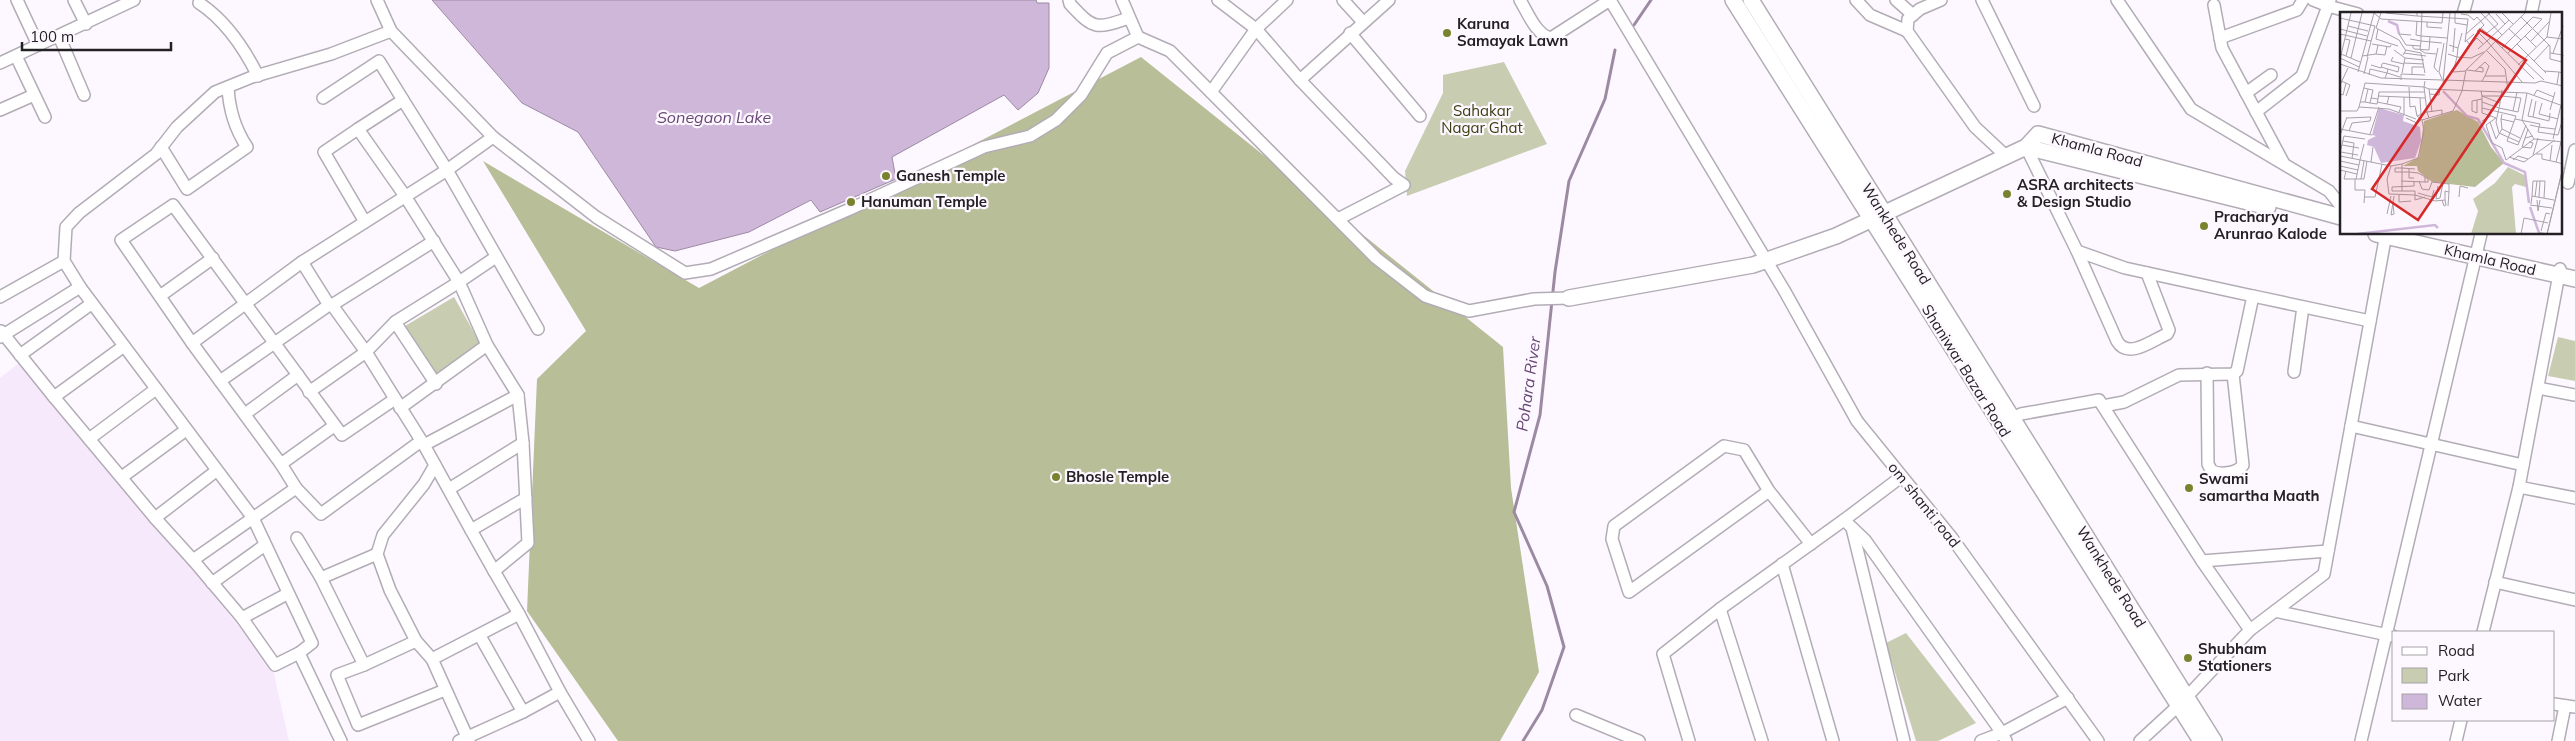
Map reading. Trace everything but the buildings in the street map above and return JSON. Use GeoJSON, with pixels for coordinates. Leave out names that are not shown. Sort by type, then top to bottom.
{"type":"FeatureCollection","features":[{"type":"Feature","properties":{"kind":"main road","name":"Shaniwar Bazar Road"},"geometry":{"type":"LineString","coordinates":[[1733,0],[1876,216],[2182,701],[2201,741]]}},
{"type":"Feature","properties":{"kind":"main road","name":"Wankhede Road"},"geometry":{"type":"LineString","coordinates":[[1751,0],[1876,216],[2011,418],[2182,701]]}},
{"type":"Feature","properties":{"kind":"main road","name":"Khamla Road"},"geometry":{"type":"LineString","coordinates":[[2340,217],[2038,134],[2026,147],[2340,225]]}},
{"type":"Feature","properties":{"kind":"main road"},"geometry":{"type":"LineString","coordinates":[[1570,298],[1753,265],[1836,236],[2026,147]]}},
{"type":"Feature","properties":{"kind":"main road","name":"Khamla Road"},"geometry":{"type":"LineString","coordinates":[[2387,235],[2476,255],[2565,272],[2575,279]]}},
{"type":"Feature","properties":{"kind":"main road","name":"Khamla Road"},"geometry":{"type":"LineString","coordinates":[[2406,235],[2476,255]]}},
{"type":"Feature","properties":{"kind":"main road"},"geometry":{"type":"LineString","coordinates":[[2182,701],[2214,741]]}},
{"type":"Feature","properties":{"kind":"street"},"geometry":{"type":"LineString","coordinates":[[17,0],[38,45]]}},
{"type":"Feature","properties":{"kind":"street"},"geometry":{"type":"LineString","coordinates":[[74,0],[86,24]]}},
{"type":"Feature","properties":{"kind":"street"},"geometry":{"type":"LineString","coordinates":[[0,63],[134,0]]}},
{"type":"Feature","properties":{"kind":"street"},"geometry":{"type":"LineString","coordinates":[[377,0],[391,31],[493,137],[596,217],[685,273],[712,269],[850,209],[984,147],[1030,136],[1056,120],[1081,95],[1107,53],[1138,37]]}},
{"type":"Feature","properties":{"kind":"street"},"geometry":{"type":"LineString","coordinates":[[1069,0],[1070,4],[1087,22],[1103,26],[1129,18]]}},
{"type":"Feature","properties":{"kind":"street"},"geometry":{"type":"LineString","coordinates":[[1122,0],[1138,37],[1170,51],[1376,258],[1425,296],[1470,311],[1534,299],[1570,298]]}},
{"type":"Feature","properties":{"kind":"street"},"geometry":{"type":"LineString","coordinates":[[1218,0],[1256,28],[1300,80],[1394,178],[1404,185],[1338,220]]}},
{"type":"Feature","properties":{"kind":"street"},"geometry":{"type":"LineString","coordinates":[[1211,92],[1256,28],[1288,0]]}},
{"type":"Feature","properties":{"kind":"street"},"geometry":{"type":"LineString","coordinates":[[1343,0],[1363,22]]}},
{"type":"Feature","properties":{"kind":"street"},"geometry":{"type":"LineString","coordinates":[[1300,80],[1350,33],[1389,0]]}},
{"type":"Feature","properties":{"kind":"street"},"geometry":{"type":"LineString","coordinates":[[1520,0],[1538,30],[1544,37],[1551,38],[1610,0]]}},
{"type":"Feature","properties":{"kind":"street","name":"om shanti road"},"geometry":{"type":"LineString","coordinates":[[1610,0],[1765,260],[1857,421],[1952,538],[2098,741]]}},
{"type":"Feature","properties":{"kind":"street"},"geometry":{"type":"LineString","coordinates":[[1856,0],[1870,15],[1906,31],[1975,127],[2006,156]]}},
{"type":"Feature","properties":{"kind":"street"},"geometry":{"type":"LineString","coordinates":[[1896,0],[1913,15]]}},
{"type":"Feature","properties":{"kind":"street"},"geometry":{"type":"LineString","coordinates":[[1906,31],[1908,19],[1941,0]]}},
{"type":"Feature","properties":{"kind":"street"},"geometry":{"type":"LineString","coordinates":[[1982,0],[2034,106]]}},
{"type":"Feature","properties":{"kind":"street"},"geometry":{"type":"LineString","coordinates":[[2118,0],[2191,109],[2329,191],[2340,205]]}},
{"type":"Feature","properties":{"kind":"street"},"geometry":{"type":"LineString","coordinates":[[2220,38],[2297,10],[2303,0]]}},
{"type":"Feature","properties":{"kind":"street"},"geometry":{"type":"LineString","coordinates":[[2314,0],[2329,3],[2353,12]]}},
{"type":"Feature","properties":{"kind":"street"},"geometry":{"type":"LineString","coordinates":[[198,1],[224,24],[249,58],[258,76]]}},
{"type":"Feature","properties":{"kind":"street"},"geometry":{"type":"LineString","coordinates":[[2256,112],[2302,76],[2329,3]]}},
{"type":"Feature","properties":{"kind":"street"},"geometry":{"type":"LineString","coordinates":[[2214,5],[2222,48],[2283,162]]}},
{"type":"Feature","properties":{"kind":"street"},"geometry":{"type":"LineString","coordinates":[[80,287],[1,334],[155,518],[242,618],[275,665],[299,653],[312,643],[287,594],[253,518],[80,287],[64,261],[66,227],[80,213],[156,154],[177,126],[215,92],[258,76],[330,54],[391,31]]}},
{"type":"Feature","properties":{"kind":"street"},"geometry":{"type":"LineString","coordinates":[[1350,33],[1420,116]]}},
{"type":"Feature","properties":{"kind":"street"},"geometry":{"type":"LineString","coordinates":[[59,36],[84,95]]}},
{"type":"Feature","properties":{"kind":"street"},"geometry":{"type":"LineString","coordinates":[[16,56],[45,117]]}},
{"type":"Feature","properties":{"kind":"street"},"geometry":{"type":"LineString","coordinates":[[323,98],[379,61],[447,170],[538,329]]}},
{"type":"Feature","properties":{"kind":"street"},"geometry":{"type":"LineString","coordinates":[[2246,93],[2271,75]]}},
{"type":"Feature","properties":{"kind":"street"},"geometry":{"type":"LineString","coordinates":[[161,147],[187,189],[247,147],[239,135],[229,104],[228,87]]}},
{"type":"Feature","properties":{"kind":"street"},"geometry":{"type":"LineString","coordinates":[[0,110],[34,95]]}},
{"type":"Feature","properties":{"kind":"street"},"geometry":{"type":"LineString","coordinates":[[365,222],[324,152],[403,100]]}},
{"type":"Feature","properties":{"kind":"street"},"geometry":{"type":"LineString","coordinates":[[358,128],[405,196],[459,282],[487,345],[518,395],[523,443],[528,543],[494,571]]}},
{"type":"Feature","properties":{"kind":"street"},"geometry":{"type":"LineString","coordinates":[[192,343],[302,262],[447,170],[493,137]]}},
{"type":"Feature","properties":{"kind":"street"},"geometry":{"type":"LineString","coordinates":[[2026,147],[2077,251],[2117,342],[2124,349],[2133,350],[2167,334],[2169,330],[2147,273]]}},
{"type":"Feature","properties":{"kind":"street"},"geometry":{"type":"LineString","coordinates":[[2568,182],[2575,150]]}},
{"type":"Feature","properties":{"kind":"street"},"geometry":{"type":"LineString","coordinates":[[487,345],[436,384],[342,435],[173,205],[122,240],[192,343],[281,464],[296,488],[321,514],[423,443],[518,395]]}},
{"type":"Feature","properties":{"kind":"street"},"geometry":{"type":"LineString","coordinates":[[2140,741],[2182,701],[2250,630],[2324,574],[2370,321],[2383,235]]}},
{"type":"Feature","properties":{"kind":"street"},"geometry":{"type":"LineString","coordinates":[[2361,741],[2390,635],[2431,444],[2481,235]]}},
{"type":"Feature","properties":{"kind":"street"},"geometry":{"type":"LineString","coordinates":[[220,382],[330,305],[434,241]]}},
{"type":"Feature","properties":{"kind":"street"},"geometry":{"type":"LineString","coordinates":[[2077,251],[2125,268],[2370,321]]}},
{"type":"Feature","properties":{"kind":"street"},"geometry":{"type":"LineString","coordinates":[[309,392],[366,352],[395,322],[496,257]]}},
{"type":"Feature","properties":{"kind":"street"},"geometry":{"type":"LineString","coordinates":[[160,296],[213,258]]}},
{"type":"Feature","properties":{"kind":"street"},"geometry":{"type":"LineString","coordinates":[[0,297],[64,261]]}},
{"type":"Feature","properties":{"kind":"street"},"geometry":{"type":"LineString","coordinates":[[302,262],[330,305],[366,352],[423,443],[587,740]]}},
{"type":"Feature","properties":{"kind":"street"},"geometry":{"type":"LineString","coordinates":[[2483,631],[2519,487],[2538,388],[2565,272]]}},
{"type":"Feature","properties":{"kind":"street"},"geometry":{"type":"LineString","coordinates":[[2207,373],[2208,464],[2210,470],[2218,473],[2236,471],[2243,465],[2235,372],[2253,296]]}},
{"type":"Feature","properties":{"kind":"street"},"geometry":{"type":"LineString","coordinates":[[20,356],[91,304]]}},
{"type":"Feature","properties":{"kind":"street"},"geometry":{"type":"LineString","coordinates":[[2294,372],[2303,306]]}},
{"type":"Feature","properties":{"kind":"street"},"geometry":{"type":"LineString","coordinates":[[395,322],[436,384]]}},
{"type":"Feature","properties":{"kind":"street"},"geometry":{"type":"LineString","coordinates":[[54,397],[124,346]]}},
{"type":"Feature","properties":{"kind":"street"},"geometry":{"type":"LineString","coordinates":[[2103,406],[2124,402],[2179,375],[2235,372]]}},
{"type":"Feature","properties":{"kind":"street"},"geometry":{"type":"LineString","coordinates":[[2235,372],[2248,466]]}},
{"type":"Feature","properties":{"kind":"street"},"geometry":{"type":"LineString","coordinates":[[245,414],[298,375]]}},
{"type":"Feature","properties":{"kind":"street"},"geometry":{"type":"LineString","coordinates":[[2538,388],[2575,395]]}},
{"type":"Feature","properties":{"kind":"street"},"geometry":{"type":"LineString","coordinates":[[89,438],[156,389]]}},
{"type":"Feature","properties":{"kind":"street"},"geometry":{"type":"LineString","coordinates":[[2011,418],[2021,414],[2099,400],[2202,561],[2250,630]]}},
{"type":"Feature","properties":{"kind":"street"},"geometry":{"type":"LineString","coordinates":[[281,464],[334,426]]}},
{"type":"Feature","properties":{"kind":"street"},"geometry":{"type":"LineString","coordinates":[[2351,426],[2523,465]]}},
{"type":"Feature","properties":{"kind":"street"},"geometry":{"type":"LineString","coordinates":[[122,477],[186,430]]}},
{"type":"Feature","properties":{"kind":"street"},"geometry":{"type":"LineString","coordinates":[[449,490],[523,443]]}},
{"type":"Feature","properties":{"kind":"street"},"geometry":{"type":"LineString","coordinates":[[1769,491],[1629,592],[1612,539],[1614,526],[1724,446],[1744,450],[1769,491],[1811,544]]}},
{"type":"Feature","properties":{"kind":"street"},"geometry":{"type":"LineString","coordinates":[[435,465],[424,484],[383,535],[377,554],[390,590],[416,641],[432,659],[465,740],[560,692]]}},
{"type":"Feature","properties":{"kind":"street"},"geometry":{"type":"LineString","coordinates":[[155,518],[216,470]]}},
{"type":"Feature","properties":{"kind":"street"},"geometry":{"type":"LineString","coordinates":[[1689,741],[1663,654],[1720,609],[1901,477]]}},
{"type":"Feature","properties":{"kind":"street"},"geometry":{"type":"LineString","coordinates":[[2519,487],[2575,498]]}},
{"type":"Feature","properties":{"kind":"street"},"geometry":{"type":"LineString","coordinates":[[193,560],[296,488]]}},
{"type":"Feature","properties":{"kind":"street"},"geometry":{"type":"LineString","coordinates":[[472,530],[526,498]]}},
{"type":"Feature","properties":{"kind":"street"},"geometry":{"type":"LineString","coordinates":[[1844,520],[1865,540],[2004,737]]}},
{"type":"Feature","properties":{"kind":"street"},"geometry":{"type":"LineString","coordinates":[[1852,528],[1904,741]]}},
{"type":"Feature","properties":{"kind":"street"},"geometry":{"type":"LineString","coordinates":[[297,538],[321,578],[364,665]]}},
{"type":"Feature","properties":{"kind":"street"},"geometry":{"type":"LineString","coordinates":[[212,583],[265,545]]}},
{"type":"Feature","properties":{"kind":"street"},"geometry":{"type":"LineString","coordinates":[[2202,561],[2328,551]]}},
{"type":"Feature","properties":{"kind":"street"},"geometry":{"type":"LineString","coordinates":[[321,578],[377,554]]}},
{"type":"Feature","properties":{"kind":"street"},"geometry":{"type":"LineString","coordinates":[[1782,564],[1833,741]]}},
{"type":"Feature","properties":{"kind":"street"},"geometry":{"type":"LineString","coordinates":[[2495,582],[2575,600]]}},
{"type":"Feature","properties":{"kind":"street"},"geometry":{"type":"LineString","coordinates":[[242,618],[287,594]]}},
{"type":"Feature","properties":{"kind":"street"},"geometry":{"type":"LineString","coordinates":[[1720,609],[1762,741]]}},
{"type":"Feature","properties":{"kind":"street"},"geometry":{"type":"LineString","coordinates":[[2275,611],[2390,635]]}},
{"type":"Feature","properties":{"kind":"street"},"geometry":{"type":"LineString","coordinates":[[432,659],[480,636],[519,614]]}},
{"type":"Feature","properties":{"kind":"street"},"geometry":{"type":"LineString","coordinates":[[480,636],[523,712]]}},
{"type":"Feature","properties":{"kind":"street"},"geometry":{"type":"LineString","coordinates":[[416,641],[337,675],[358,725],[445,690]]}},
{"type":"Feature","properties":{"kind":"street"},"geometry":{"type":"LineString","coordinates":[[299,653],[341,741]]}},
{"type":"Feature","properties":{"kind":"street"},"geometry":{"type":"LineString","coordinates":[[1981,741],[2004,737],[2068,698]]}},
{"type":"Feature","properties":{"kind":"street"},"geometry":{"type":"LineString","coordinates":[[2558,741],[2565,706]]}},
{"type":"Feature","properties":{"kind":"street"},"geometry":{"type":"LineString","coordinates":[[1576,714],[1639,741]]}},
{"type":"Feature","properties":{"kind":"street"},"geometry":{"type":"LineString","coordinates":[[2456,741],[2461,721]]}},
{"type":"Feature","properties":{"kind":"shaded area"},"geometry":{"type":"Polygon","coordinates":[[[19,363],[190,566],[273,669],[289,741],[0,741],[0,378],[19,363]]]}},
{"type":"Feature","properties":{"kind":"green space"},"geometry":{"type":"Polygon","coordinates":[[[1141,57],[1503,347],[1511,488],[1539,672],[1500,741],[618,741],[527,611],[537,379],[586,331],[483,161],[699,288],[1141,57]]]}},
{"type":"Feature","properties":{"kind":"green space","name":"Sahakar Nagar Ghat"},"geometry":{"type":"Polygon","coordinates":[[[1504,62],[1547,144],[1407,196],[1405,171],[1443,93],[1443,75],[1504,62]]]}},
{"type":"Feature","properties":{"kind":"green space"},"geometry":{"type":"Polygon","coordinates":[[[454,297],[481,345],[437,376],[405,326],[454,297]]]}},
{"type":"Feature","properties":{"kind":"green space"},"geometry":{"type":"Polygon","coordinates":[[[2558,337],[2575,341],[2575,381],[2548,376],[2558,337]]]}},
{"type":"Feature","properties":{"kind":"green space"},"geometry":{"type":"Polygon","coordinates":[[[1906,633],[1976,723],[1938,741],[1916,741],[1886,643],[1906,633]]]}},
{"type":"Feature","properties":{"kind":"water","name":"Sonegaon Lake"},"geometry":{"type":"Polygon","coordinates":[[[432,0],[1036,0],[1037,3],[1049,3],[1049,68],[1038,93],[1018,110],[1004,95],[892,157],[896,179],[820,212],[811,200],[749,232],[675,251],[656,247],[578,132],[522,103],[432,0]]]}},
{"type":"Feature","properties":{"kind":"waterway"},"geometry":{"type":"LineString","coordinates":[[1634,25],[1651,0]]}},
{"type":"Feature","properties":{"kind":"waterway","name":"Pohara River"},"geometry":{"type":"LineString","coordinates":[[1523,741],[1542,710],[1564,647],[1547,586],[1514,512],[1540,415],[1555,272],[1569,181],[1605,99],[1615,50]]}},
{"type":"Feature","properties":{"kind":"place","name":"Karuna Samayak Lawn"},"geometry":{"type":"Point","coordinates":[1447,33]}},
{"type":"Feature","properties":{"kind":"place","name":"Ganesh Temple"},"geometry":{"type":"Point","coordinates":[886,176]}},
{"type":"Feature","properties":{"kind":"place","name":"ASRA architects & Design Studio"},"geometry":{"type":"Point","coordinates":[2007,194]}},
{"type":"Feature","properties":{"kind":"place","name":"Hanuman Temple"},"geometry":{"type":"Point","coordinates":[851,202]}},
{"type":"Feature","properties":{"kind":"place","name":"Pracharya Arunrao Kalode"},"geometry":{"type":"Point","coordinates":[2204,226]}},
{"type":"Feature","properties":{"kind":"place","name":"Bhosle Temple"},"geometry":{"type":"Point","coordinates":[1056,477]}},
{"type":"Feature","properties":{"kind":"place","name":"Swami samartha Maath"},"geometry":{"type":"Point","coordinates":[2189,488]}},
{"type":"Feature","properties":{"kind":"place","name":"Shubham Stationers"},"geometry":{"type":"Point","coordinates":[2188,658]}}]}
